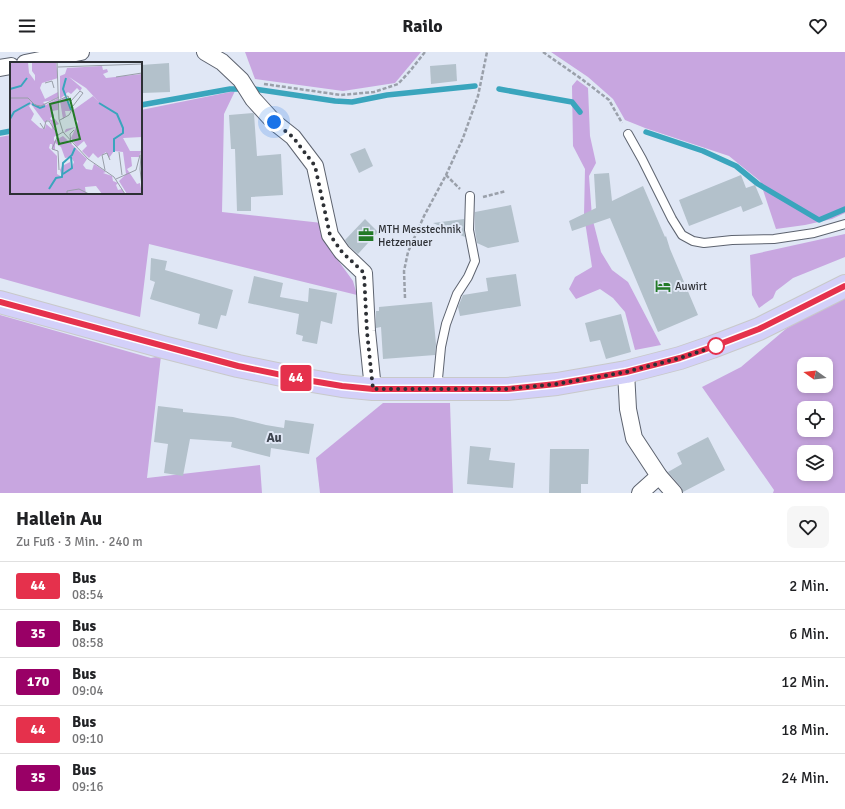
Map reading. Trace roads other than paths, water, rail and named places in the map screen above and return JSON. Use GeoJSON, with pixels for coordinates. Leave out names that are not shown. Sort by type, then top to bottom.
{"type":"FeatureCollection","features":[{"type":"Feature","properties":{"kind":"main road"},"geometry":{"type":"LineString","coordinates":[[0,302],[238,366],[306,380],[373,389],[507,389],[556,384],[626,372],[680,358],[752,332],[845,286]]}},
{"type":"Feature","properties":{"kind":"street"},"geometry":{"type":"LineString","coordinates":[[27,62],[43,55],[81,52]]}},
{"type":"Feature","properties":{"kind":"street"},"geometry":{"type":"LineString","coordinates":[[206,52],[222,62],[241,80],[253,100],[274,122],[293,137],[315,166],[330,235],[342,252],[364,273],[367,332],[373,389]]}},
{"type":"Feature","properties":{"kind":"street"},"geometry":{"type":"LineString","coordinates":[[0,68],[10,66]]}},
{"type":"Feature","properties":{"kind":"street"},"geometry":{"type":"LineString","coordinates":[[626,372],[628,409],[634,438],[658,476],[674,493]]}},
{"type":"Feature","properties":{"kind":"street"},"geometry":{"type":"LineString","coordinates":[[640,493],[658,476]]}},
{"type":"Feature","properties":{"kind":"lane"},"geometry":{"type":"LineString","coordinates":[[628,134],[672,219],[682,235],[693,241],[704,243],[732,240],[774,239],[814,234],[845,224]]}},
{"type":"Feature","properties":{"kind":"lane"},"geometry":{"type":"LineString","coordinates":[[437,389],[441,347],[446,324],[457,294],[468,277],[475,261],[469,230],[470,196]]}},
{"type":"Feature","properties":{"kind":"waterway"},"geometry":{"type":"LineString","coordinates":[[254,89],[335,101],[352,102],[387,95],[475,86]]}},
{"type":"Feature","properties":{"kind":"waterway"},"geometry":{"type":"LineString","coordinates":[[142,105],[230,89],[240,89]]}},
{"type":"Feature","properties":{"kind":"waterway"},"geometry":{"type":"LineString","coordinates":[[499,89],[572,102],[580,112]]}},
{"type":"Feature","properties":{"kind":"waterway"},"geometry":{"type":"LineString","coordinates":[[0,133],[10,131]]}},
{"type":"Feature","properties":{"kind":"waterway"},"geometry":{"type":"LineString","coordinates":[[646,132],[703,151],[736,166],[758,184],[819,220],[845,209]]}},
{"type":"Feature","properties":{"kind":"place","name":"MTH Messtechnik Hetzenauer"},"geometry":{"type":"Point","coordinates":[366,235]}},
{"type":"Feature","properties":{"kind":"place","name":"Auwirt"},"geometry":{"type":"Point","coordinates":[663,286]}},
{"type":"Feature","properties":{"kind":"district","name":"Au"},"geometry":{"type":"Point","coordinates":[274,437]}}]}
